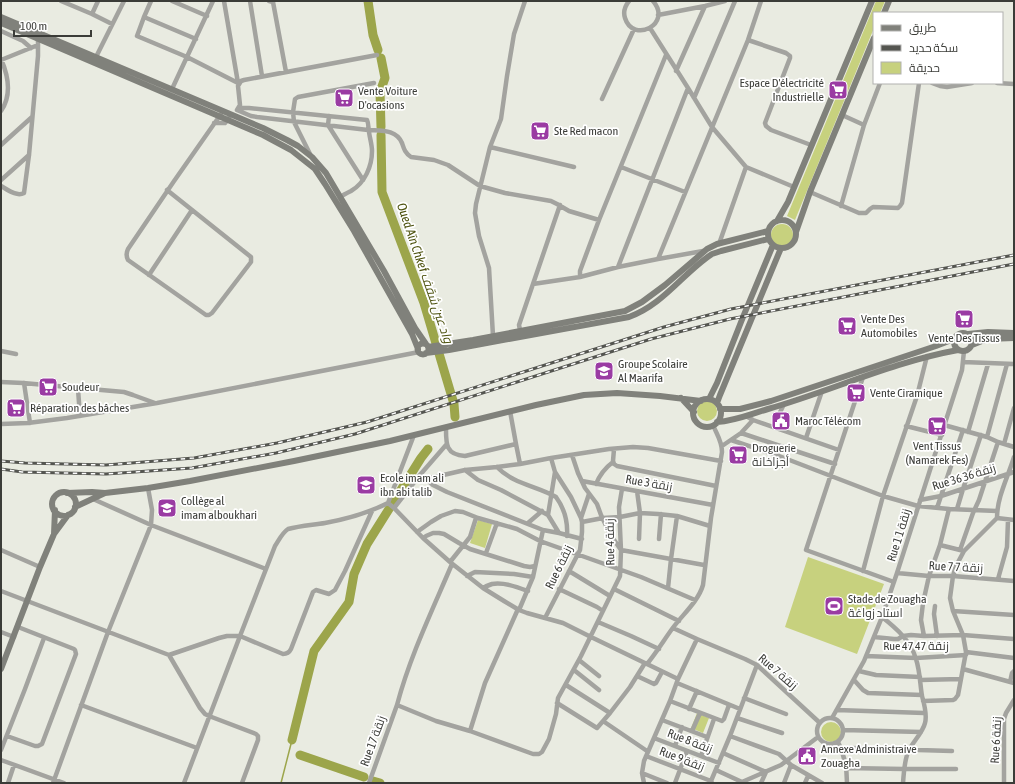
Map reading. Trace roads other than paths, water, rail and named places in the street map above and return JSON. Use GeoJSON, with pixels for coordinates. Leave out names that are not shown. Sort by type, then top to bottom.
{"type":"FeatureCollection","features":[{"type":"Feature","properties":{"kind":"main road"},"geometry":{"type":"LineString","coordinates":[[777,221],[788,202],[872,1]]}},
{"type":"Feature","properties":{"kind":"main road"},"geometry":{"type":"LineString","coordinates":[[884,12],[889,1]]}},
{"type":"Feature","properties":{"kind":"main road"},"geometry":{"type":"LineString","coordinates":[[1,17],[172,90],[221,114],[228,120],[285,146],[297,154],[315,169],[354,231],[412,334],[418,350],[423,354],[430,348]]}},
{"type":"Feature","properties":{"kind":"main road"},"geometry":{"type":"LineString","coordinates":[[1,23],[38,41],[221,114],[235,111],[287,140],[312,157],[326,173],[384,271],[415,328],[430,348]]}},
{"type":"Feature","properties":{"kind":"main road"},"geometry":{"type":"LineString","coordinates":[[796,232],[790,223],[784,220],[777,221],[770,225],[768,239],[777,248],[787,247],[792,244],[810,192],[873,40]]}},
{"type":"Feature","properties":{"kind":"main road"},"geometry":{"type":"LineString","coordinates":[[448,347],[520,330],[625,311],[642,302],[665,285],[703,251],[719,244],[768,231]]}},
{"type":"Feature","properties":{"kind":"main road"},"geometry":{"type":"LineString","coordinates":[[418,350],[418,346],[420,344],[430,348],[448,347],[619,319],[633,315],[656,302],[712,254],[768,239]]}},
{"type":"Feature","properties":{"kind":"main road"},"geometry":{"type":"LineString","coordinates":[[709,399],[717,383],[773,245]]}},
{"type":"Feature","properties":{"kind":"main road"},"geometry":{"type":"LineString","coordinates":[[715,424],[720,417],[720,395],[781,248]]}},
{"type":"Feature","properties":{"kind":"main road"},"geometry":{"type":"LineString","coordinates":[[54,534],[55,510],[53,503],[55,497],[61,493],[105,493],[148,488],[294,461],[414,435],[550,401],[572,397],[605,393],[681,398],[701,401],[709,399],[713,400],[719,406],[740,409],[770,401],[936,346],[954,339],[960,333],[1014,333]]}},
{"type":"Feature","properties":{"kind":"main road"},"geometry":{"type":"LineString","coordinates":[[968,334],[972,339],[972,345]]}},
{"type":"Feature","properties":{"kind":"main road"},"geometry":{"type":"LineString","coordinates":[[701,401],[695,407],[695,418],[700,424],[706,426],[746,416],[928,356],[969,349],[972,345],[987,339],[1014,338]]}},
{"type":"Feature","properties":{"kind":"main road"},"geometry":{"type":"LineString","coordinates":[[954,339],[954,345],[961,350]]}},
{"type":"Feature","properties":{"kind":"main road"},"geometry":{"type":"LineString","coordinates":[[681,398],[694,412]]}},
{"type":"Feature","properties":{"kind":"main road"},"geometry":{"type":"LineString","coordinates":[[67,493],[72,495],[75,499],[75,508]]}},
{"type":"Feature","properties":{"kind":"main road"},"geometry":{"type":"LineString","coordinates":[[1,669],[54,534],[75,508],[105,493]]}},
{"type":"Feature","properties":{"kind":"main road"},"geometry":{"type":"LineString","coordinates":[[55,510],[60,515],[68,515]]}},
{"type":"Feature","properties":{"kind":"street"},"geometry":{"type":"LineString","coordinates":[[61,1],[112,24]]}},
{"type":"Feature","properties":{"kind":"street"},"geometry":{"type":"LineString","coordinates":[[92,14],[98,1]]}},
{"type":"Feature","properties":{"kind":"street"},"geometry":{"type":"LineString","coordinates":[[96,57],[124,1]]}},
{"type":"Feature","properties":{"kind":"street"},"geometry":{"type":"LineString","coordinates":[[151,1],[137,36],[187,57],[238,84]]}},
{"type":"Feature","properties":{"kind":"street"},"geometry":{"type":"LineString","coordinates":[[172,1],[180,3],[206,16]]}},
{"type":"Feature","properties":{"kind":"street"},"geometry":{"type":"LineString","coordinates":[[172,90],[213,1]]}},
{"type":"Feature","properties":{"kind":"street"},"geometry":{"type":"LineString","coordinates":[[214,123],[225,123],[235,111],[240,101],[224,1]]}},
{"type":"Feature","properties":{"kind":"street"},"geometry":{"type":"LineString","coordinates":[[250,1],[262,76]]}},
{"type":"Feature","properties":{"kind":"street"},"geometry":{"type":"LineString","coordinates":[[269,1],[273,2],[286,72]]}},
{"type":"Feature","properties":{"kind":"street"},"geometry":{"type":"LineString","coordinates":[[492,336],[488,268],[479,236],[475,213],[490,147],[501,119],[514,34],[525,1]]}},
{"type":"Feature","properties":{"kind":"street"},"geometry":{"type":"LineString","coordinates":[[629,1],[625,8],[624,16],[628,24],[634,29],[642,30],[650,28],[656,22],[658,8],[653,1]]}},
{"type":"Feature","properties":{"kind":"street"},"geometry":{"type":"LineString","coordinates":[[658,15],[725,1]]}},
{"type":"Feature","properties":{"kind":"street"},"geometry":{"type":"LineString","coordinates":[[694,98],[735,1]]}},
{"type":"Feature","properties":{"kind":"street"},"geometry":{"type":"LineString","coordinates":[[658,259],[748,40],[761,1]]}},
{"type":"Feature","properties":{"kind":"street"},"geometry":{"type":"LineString","coordinates":[[676,71],[705,6]]}},
{"type":"Feature","properties":{"kind":"street"},"geometry":{"type":"LineString","coordinates":[[144,17],[196,39]]}},
{"type":"Feature","properties":{"kind":"street"},"geometry":{"type":"LineString","coordinates":[[650,28],[712,127],[746,167],[794,187]]}},
{"type":"Feature","properties":{"kind":"street"},"geometry":{"type":"LineString","coordinates":[[602,99],[634,29]]}},
{"type":"Feature","properties":{"kind":"street"},"geometry":{"type":"LineString","coordinates":[[1,31],[23,41],[31,48]]}},
{"type":"Feature","properties":{"kind":"street"},"geometry":{"type":"LineString","coordinates":[[748,40],[786,53],[790,56],[765,123],[767,128],[811,145]]}},
{"type":"Feature","properties":{"kind":"street"},"geometry":{"type":"LineString","coordinates":[[1,111],[4,108],[6,99],[8,79],[1,60],[31,48],[38,41]]}},
{"type":"Feature","properties":{"kind":"street"},"geometry":{"type":"LineString","coordinates":[[1,186],[17,194],[21,195],[24,193],[29,155],[38,41]]}},
{"type":"Feature","properties":{"kind":"street"},"geometry":{"type":"LineString","coordinates":[[580,277],[580,271],[598,220],[666,54]]}},
{"type":"Feature","properties":{"kind":"street"},"geometry":{"type":"LineString","coordinates":[[238,84],[240,81],[262,76],[377,55]]}},
{"type":"Feature","properties":{"kind":"street"},"geometry":{"type":"LineString","coordinates":[[1003,83],[1014,84]]}},
{"type":"Feature","properties":{"kind":"street"},"geometry":{"type":"LineString","coordinates":[[312,157],[294,122],[294,101],[298,97],[374,84]]}},
{"type":"Feature","properties":{"kind":"street"},"geometry":{"type":"LineString","coordinates":[[841,206],[864,125],[880,84]]}},
{"type":"Feature","properties":{"kind":"street"},"geometry":{"type":"LineString","coordinates":[[810,192],[859,213],[865,214],[873,207],[898,208],[902,203],[919,84]]}},
{"type":"Feature","properties":{"kind":"street"},"geometry":{"type":"LineString","coordinates":[[935,84],[947,87],[966,84]]}},
{"type":"Feature","properties":{"kind":"street"},"geometry":{"type":"LineString","coordinates":[[618,267],[688,88]]}},
{"type":"Feature","properties":{"kind":"street"},"geometry":{"type":"LineString","coordinates":[[235,111],[249,108],[367,120],[372,152],[370,166],[363,180],[352,191],[340,197]]}},
{"type":"Feature","properties":{"kind":"street"},"geometry":{"type":"LineString","coordinates":[[235,111],[251,116],[294,122],[393,133],[400,138],[407,154],[442,162],[480,186],[505,193],[551,201],[569,211],[598,220]]}},
{"type":"Feature","properties":{"kind":"street"},"geometry":{"type":"LineString","coordinates":[[167,190],[251,258],[251,262],[209,315],[206,315],[128,260],[126,254],[167,190],[221,114]]}},
{"type":"Feature","properties":{"kind":"street"},"geometry":{"type":"LineString","coordinates":[[842,115],[864,125]]}},
{"type":"Feature","properties":{"kind":"street"},"geometry":{"type":"LineString","coordinates":[[329,116],[328,125],[363,180]]}},
{"type":"Feature","properties":{"kind":"street"},"geometry":{"type":"LineString","coordinates":[[1,145],[32,117]]}},
{"type":"Feature","properties":{"kind":"street"},"geometry":{"type":"LineString","coordinates":[[490,147],[574,167]]}},
{"type":"Feature","properties":{"kind":"street"},"geometry":{"type":"LineString","coordinates":[[1,180],[29,155]]}},
{"type":"Feature","properties":{"kind":"street"},"geometry":{"type":"LineString","coordinates":[[621,166],[652,180],[685,192]]}},
{"type":"Feature","properties":{"kind":"street"},"geometry":{"type":"LineString","coordinates":[[719,244],[746,167]]}},
{"type":"Feature","properties":{"kind":"street"},"geometry":{"type":"LineString","coordinates":[[520,330],[519,324],[560,205]]}},
{"type":"Feature","properties":{"kind":"street"},"geometry":{"type":"LineString","coordinates":[[149,275],[192,210]]}},
{"type":"Feature","properties":{"kind":"street"},"geometry":{"type":"LineString","coordinates":[[533,284],[580,277],[618,267],[703,251]]}},
{"type":"Feature","properties":{"kind":"street"},"geometry":{"type":"LineString","coordinates":[[1,350],[16,354]]}},
{"type":"Feature","properties":{"kind":"street"},"geometry":{"type":"LineString","coordinates":[[1,424],[30,423],[157,403],[418,350]]}},
{"type":"Feature","properties":{"kind":"street","name":"Rue 1 زنقة 1"},"geometry":{"type":"LineString","coordinates":[[832,718],[859,671],[882,617],[962,370],[963,362],[961,350]]}},
{"type":"Feature","properties":{"kind":"street"},"geometry":{"type":"LineString","coordinates":[[863,571],[884,496],[917,396],[928,356]]}},
{"type":"Feature","properties":{"kind":"street"},"geometry":{"type":"LineString","coordinates":[[963,362],[1014,364]]}},
{"type":"Feature","properties":{"kind":"street"},"geometry":{"type":"LineString","coordinates":[[938,508],[988,364]]}},
{"type":"Feature","properties":{"kind":"street"},"geometry":{"type":"LineString","coordinates":[[987,437],[1007,364]]}},
{"type":"Feature","properties":{"kind":"street"},"geometry":{"type":"LineString","coordinates":[[863,377],[806,550],[894,582]]}},
{"type":"Feature","properties":{"kind":"street"},"geometry":{"type":"LineString","coordinates":[[1,382],[124,392],[157,403]]}},
{"type":"Feature","properties":{"kind":"street"},"geometry":{"type":"LineString","coordinates":[[24,383],[30,423]]}},
{"type":"Feature","properties":{"kind":"street"},"geometry":{"type":"LineString","coordinates":[[78,389],[80,416]]}},
{"type":"Feature","properties":{"kind":"street"},"geometry":{"type":"LineString","coordinates":[[806,438],[822,391]]}},
{"type":"Feature","properties":{"kind":"street"},"geometry":{"type":"LineString","coordinates":[[773,427],[784,404]]}},
{"type":"Feature","properties":{"kind":"street"},"geometry":{"type":"LineString","coordinates":[[1004,444],[1014,408]]}},
{"type":"Feature","properties":{"kind":"street"},"geometry":{"type":"LineString","coordinates":[[510,411],[520,464]]}},
{"type":"Feature","properties":{"kind":"street"},"geometry":{"type":"LineString","coordinates":[[746,416],[753,420],[839,450]]}},
{"type":"Feature","properties":{"kind":"street"},"geometry":{"type":"LineString","coordinates":[[722,446],[741,433],[753,420]]}},
{"type":"Feature","properties":{"kind":"street"},"geometry":{"type":"LineString","coordinates":[[557,703],[598,727],[659,649],[700,593],[721,462],[722,446],[715,424]]}},
{"type":"Feature","properties":{"kind":"street"},"geometry":{"type":"LineString","coordinates":[[944,425],[981,435],[1014,447]]}},
{"type":"Feature","properties":{"kind":"street"},"geometry":{"type":"LineString","coordinates":[[906,426],[942,435]]}},
{"type":"Feature","properties":{"kind":"street"},"geometry":{"type":"LineString","coordinates":[[446,427],[446,445],[451,452],[457,456],[465,456],[516,444]]}},
{"type":"Feature","properties":{"kind":"street"},"geometry":{"type":"LineString","coordinates":[[741,433],[835,464]]}},
{"type":"Feature","properties":{"kind":"street"},"geometry":{"type":"LineString","coordinates":[[184,783],[266,569],[280,537],[288,529],[342,519],[372,511],[388,503],[414,435]]}},
{"type":"Feature","properties":{"kind":"street"},"geometry":{"type":"LineString","coordinates":[[957,509],[981,435]]}},
{"type":"Feature","properties":{"kind":"street"},"geometry":{"type":"LineString","coordinates":[[731,440],[779,456],[884,496],[918,506],[997,511]]}},
{"type":"Feature","properties":{"kind":"street"},"geometry":{"type":"LineString","coordinates":[[923,701],[954,700],[958,695],[966,654],[963,635],[953,611],[950,598],[953,576],[998,442]]}},
{"type":"Feature","properties":{"kind":"street"},"geometry":{"type":"LineString","coordinates":[[394,508],[446,445]]}},
{"type":"Feature","properties":{"kind":"street"},"geometry":{"type":"LineString","coordinates":[[426,479],[465,470],[520,464],[551,458],[633,447],[648,448],[721,462]]}},
{"type":"Feature","properties":{"kind":"street"},"geometry":{"type":"LineString","coordinates":[[779,456],[782,447]]}},
{"type":"Feature","properties":{"kind":"street"},"geometry":{"type":"LineString","coordinates":[[614,449],[614,464],[617,466],[716,486]]}},
{"type":"Feature","properties":{"kind":"street"},"geometry":{"type":"LineString","coordinates":[[572,455],[585,488],[597,504],[610,534],[621,550],[704,565]]}},
{"type":"Feature","properties":{"kind":"street"},"geometry":{"type":"LineString","coordinates":[[962,551],[997,518],[1000,499],[1014,457]]}},
{"type":"Feature","properties":{"kind":"street","name":"Rue 6 زنقة"},"geometry":{"type":"LineString","coordinates":[[545,618],[580,550],[582,539],[582,520],[571,496],[555,472],[551,458]]}},
{"type":"Feature","properties":{"kind":"street"},"geometry":{"type":"LineString","coordinates":[[596,484],[602,472],[614,462]]}},
{"type":"Feature","properties":{"kind":"street"},"geometry":{"type":"LineString","coordinates":[[497,467],[512,479],[552,494],[556,497],[564,514],[567,525],[567,536]]}},
{"type":"Feature","properties":{"kind":"street"},"geometry":{"type":"LineString","coordinates":[[465,470],[478,480],[501,490],[548,515],[559,533]]}},
{"type":"Feature","properties":{"kind":"street"},"geometry":{"type":"LineString","coordinates":[[548,515],[555,472]]}},
{"type":"Feature","properties":{"kind":"street","name":"Rue 36 زنقة 36"},"geometry":{"type":"LineString","coordinates":[[920,500],[941,496],[1014,472]]}},
{"type":"Feature","properties":{"kind":"street"},"geometry":{"type":"LineString","coordinates":[[419,476],[447,492],[544,530],[582,539]]}},
{"type":"Feature","properties":{"kind":"street","name":"Rue 3 زنقة"},"geometry":{"type":"LineString","coordinates":[[582,481],[713,505]]}},
{"type":"Feature","properties":{"kind":"street"},"geometry":{"type":"LineString","coordinates":[[54,781],[108,632],[151,524],[152,510],[148,488]]}},
{"type":"Feature","properties":{"kind":"street","name":"Rue 4 زنقة"},"geometry":{"type":"LineString","coordinates":[[470,731],[533,754],[539,754],[544,750],[549,739],[560,693],[566,685],[591,637],[620,576],[621,550],[619,507],[622,489]]}},
{"type":"Feature","properties":{"kind":"street"},"geometry":{"type":"LineString","coordinates":[[637,491],[640,513],[640,539]]}},
{"type":"Feature","properties":{"kind":"street"},"geometry":{"type":"LineString","coordinates":[[589,494],[582,520],[620,517],[640,513],[677,516],[710,526]]}},
{"type":"Feature","properties":{"kind":"street"},"geometry":{"type":"LineString","coordinates":[[93,499],[151,524],[266,569]]}},
{"type":"Feature","properties":{"kind":"street"},"geometry":{"type":"LineString","coordinates":[[388,503],[423,538],[466,576],[518,609],[527,613],[563,622],[697,691],[740,709]]}},
{"type":"Feature","properties":{"kind":"street"},"geometry":{"type":"LineString","coordinates":[[924,636],[921,614],[923,603],[929,576],[940,545],[949,509]]}},
{"type":"Feature","properties":{"kind":"street"},"geometry":{"type":"LineString","coordinates":[[169,655],[223,637],[232,636],[240,636],[282,654],[290,652],[313,592],[316,590],[329,594],[334,590],[345,572],[372,511]]}},
{"type":"Feature","properties":{"kind":"street"},"geometry":{"type":"LineString","coordinates":[[417,532],[441,516],[456,511],[463,512],[476,518],[517,529],[540,542],[621,570],[695,600]]}},
{"type":"Feature","properties":{"kind":"street"},"geometry":{"type":"LineString","coordinates":[[528,523],[542,511]]}},
{"type":"Feature","properties":{"kind":"street"},"geometry":{"type":"LineString","coordinates":[[659,539],[661,514]]}},
{"type":"Feature","properties":{"kind":"street"},"geometry":{"type":"LineString","coordinates":[[668,588],[677,516]]}},
{"type":"Feature","properties":{"kind":"street","name":"Rue 17 زنقة"},"geometry":{"type":"LineString","coordinates":[[369,783],[412,658],[451,563],[470,537],[476,518]]}},
{"type":"Feature","properties":{"kind":"street"},"geometry":{"type":"LineString","coordinates":[[997,518],[1014,520]]}},
{"type":"Feature","properties":{"kind":"street"},"geometry":{"type":"LineString","coordinates":[[998,580],[1008,541],[1008,520]]}},
{"type":"Feature","properties":{"kind":"street"},"geometry":{"type":"LineString","coordinates":[[486,553],[497,523]]}},
{"type":"Feature","properties":{"kind":"street"},"geometry":{"type":"LineString","coordinates":[[397,705],[436,721],[470,731],[485,683],[518,609],[528,591],[533,577],[544,530]]}},
{"type":"Feature","properties":{"kind":"street"},"geometry":{"type":"LineString","coordinates":[[423,538],[439,533],[448,536],[470,549],[524,566],[535,566]]}},
{"type":"Feature","properties":{"kind":"street"},"geometry":{"type":"LineString","coordinates":[[940,545],[962,551]]}},
{"type":"Feature","properties":{"kind":"street"},"geometry":{"type":"LineString","coordinates":[[1,550],[40,567]]}},
{"type":"Feature","properties":{"kind":"street"},"geometry":{"type":"LineString","coordinates":[[569,571],[610,596]]}},
{"type":"Feature","properties":{"kind":"street"},"geometry":{"type":"LineString","coordinates":[[466,576],[475,572],[514,574],[533,577]]}},
{"type":"Feature","properties":{"kind":"street","name":"Rue 7 زنقة 7"},"geometry":{"type":"LineString","coordinates":[[897,573],[1014,581]]}},
{"type":"Feature","properties":{"kind":"street"},"geometry":{"type":"LineString","coordinates":[[483,588],[492,584],[504,584],[528,591]]}},
{"type":"Feature","properties":{"kind":"street"},"geometry":{"type":"LineString","coordinates":[[559,589],[603,611]]}},
{"type":"Feature","properties":{"kind":"street"},"geometry":{"type":"LineString","coordinates":[[614,589],[679,621]]}},
{"type":"Feature","properties":{"kind":"street"},"geometry":{"type":"LineString","coordinates":[[1,592],[169,655],[205,714],[258,736],[258,740],[242,783]]}},
{"type":"Feature","properties":{"kind":"street"},"geometry":{"type":"LineString","coordinates":[[935,606],[934,614],[937,636]]}},
{"type":"Feature","properties":{"kind":"street"},"geometry":{"type":"LineString","coordinates":[[953,611],[1014,616]]}},
{"type":"Feature","properties":{"kind":"street"},"geometry":{"type":"LineString","coordinates":[[882,617],[903,636],[916,658],[923,701],[925,722],[921,732],[909,750],[904,763],[904,783]]}},
{"type":"Feature","properties":{"kind":"street"},"geometry":{"type":"LineString","coordinates":[[598,622],[659,649]]}},
{"type":"Feature","properties":{"kind":"street"},"geometry":{"type":"LineString","coordinates":[[7,736],[37,746],[44,741],[76,652],[74,649],[18,627]]}},
{"type":"Feature","properties":{"kind":"street","name":"Rue 7 زنقة"},"geometry":{"type":"LineString","coordinates":[[673,628],[736,654],[757,665],[820,723]]}},
{"type":"Feature","properties":{"kind":"street"},"geometry":{"type":"LineString","coordinates":[[1,632],[14,637]]}},
{"type":"Feature","properties":{"kind":"street"},"geometry":{"type":"LineString","coordinates":[[874,637],[894,639],[911,635],[963,635],[1014,638]]}},
{"type":"Feature","properties":{"kind":"street"},"geometry":{"type":"LineString","coordinates":[[1,750],[44,638]]}},
{"type":"Feature","properties":{"kind":"street"},"geometry":{"type":"LineString","coordinates":[[644,783],[642,773],[644,761],[677,681],[697,639]]}},
{"type":"Feature","properties":{"kind":"street","name":"Rue 47 زنقة 47"},"geometry":{"type":"LineString","coordinates":[[866,656],[916,658],[966,654],[1014,658]]}},
{"type":"Feature","properties":{"kind":"street"},"geometry":{"type":"LineString","coordinates":[[579,660],[599,676]]}},
{"type":"Feature","properties":{"kind":"street"},"geometry":{"type":"LineString","coordinates":[[711,782],[757,665]]}},
{"type":"Feature","properties":{"kind":"street"},"geometry":{"type":"LineString","coordinates":[[963,669],[1012,682],[1012,672],[1014,671]]}},
{"type":"Feature","properties":{"kind":"street"},"geometry":{"type":"LineString","coordinates":[[574,670],[599,690]]}},
{"type":"Feature","properties":{"kind":"street"},"geometry":{"type":"LineString","coordinates":[[859,671],[876,675],[920,679],[960,679]]}},
{"type":"Feature","properties":{"kind":"street"},"geometry":{"type":"LineString","coordinates":[[637,676],[654,684],[662,672]]}},
{"type":"Feature","properties":{"kind":"street"},"geometry":{"type":"LineString","coordinates":[[854,680],[863,690],[868,693],[922,695]]}},
{"type":"Feature","properties":{"kind":"street"},"geometry":{"type":"LineString","coordinates":[[566,685],[610,713]]}},
{"type":"Feature","properties":{"kind":"street"},"geometry":{"type":"LineString","coordinates":[[690,709],[697,691]]}},
{"type":"Feature","properties":{"kind":"street"},"geometry":{"type":"LineString","coordinates":[[744,698],[786,714]]}},
{"type":"Feature","properties":{"kind":"street","name":"Rue 6 زنقة"},"geometry":{"type":"LineString","coordinates":[[1004,783],[1004,719],[1014,700]]}},
{"type":"Feature","properties":{"kind":"street"},"geometry":{"type":"LineString","coordinates":[[670,701],[719,721],[723,721],[729,705]]}},
{"type":"Feature","properties":{"kind":"street"},"geometry":{"type":"LineString","coordinates":[[82,705],[197,748]]}},
{"type":"Feature","properties":{"kind":"street"},"geometry":{"type":"LineString","coordinates":[[837,710],[924,713]]}},
{"type":"Feature","properties":{"kind":"street"},"geometry":{"type":"LineString","coordinates":[[692,731],[700,713]]}},
{"type":"Feature","properties":{"kind":"street"},"geometry":{"type":"LineString","coordinates":[[737,718],[782,733]]}},
{"type":"Feature","properties":{"kind":"street"},"geometry":{"type":"LineString","coordinates":[[832,718],[840,722],[844,730],[842,738],[832,745],[822,742],[818,737],[817,730],[820,723],[824,720],[832,718]]}},
{"type":"Feature","properties":{"kind":"street"},"geometry":{"type":"LineString","coordinates":[[701,756],[714,719]]}},
{"type":"Feature","properties":{"kind":"street"},"geometry":{"type":"LineString","coordinates":[[662,720],[707,737]]}},
{"type":"Feature","properties":{"kind":"street","name":"Rue 9 زنقة"},"geometry":{"type":"LineString","coordinates":[[603,721],[647,753],[711,782]]}},
{"type":"Feature","properties":{"kind":"street"},"geometry":{"type":"LineString","coordinates":[[675,746],[682,727]]}},
{"type":"Feature","properties":{"kind":"street"},"geometry":{"type":"LineString","coordinates":[[844,730],[921,732]]}},
{"type":"Feature","properties":{"kind":"street"},"geometry":{"type":"LineString","coordinates":[[730,736],[779,754],[808,776],[822,783]]}},
{"type":"Feature","properties":{"kind":"street"},"geometry":{"type":"LineString","coordinates":[[716,770],[742,782],[776,768],[818,737]]}},
{"type":"Feature","properties":{"kind":"street","name":"Rue 8 زنقة"},"geometry":{"type":"LineString","coordinates":[[654,738],[719,763]]}},
{"type":"Feature","properties":{"kind":"street"},"geometry":{"type":"LineString","coordinates":[[838,742],[846,768],[847,783]]}},
{"type":"Feature","properties":{"kind":"street"},"geometry":{"type":"LineString","coordinates":[[841,749],[952,751]]}},
{"type":"Feature","properties":{"kind":"street"},"geometry":{"type":"LineString","coordinates":[[674,783],[687,751]]}},
{"type":"Feature","properties":{"kind":"street"},"geometry":{"type":"LineString","coordinates":[[723,754],[766,772]]}},
{"type":"Feature","properties":{"kind":"street"},"geometry":{"type":"LineString","coordinates":[[1,760],[54,781],[64,783]]}},
{"type":"Feature","properties":{"kind":"street"},"geometry":{"type":"LineString","coordinates":[[8,783],[14,765]]}},
{"type":"Feature","properties":{"kind":"street"},"geometry":{"type":"LineString","coordinates":[[784,783],[792,765]]}},
{"type":"Feature","properties":{"kind":"street"},"geometry":{"type":"LineString","coordinates":[[846,768],[956,769]]}},
{"type":"Feature","properties":{"kind":"street"},"geometry":{"type":"LineString","coordinates":[[761,783],[766,772]]}},
{"type":"Feature","properties":{"kind":"street"},"geometry":{"type":"LineString","coordinates":[[642,773],[667,783]]}},
{"type":"Feature","properties":{"kind":"street"},"geometry":{"type":"LineString","coordinates":[[843,783],[847,774]]}},
{"type":"Feature","properties":{"kind":"street"},"geometry":{"type":"LineString","coordinates":[[805,783],[808,776]]}},
{"type":"Feature","properties":{"kind":"waterway","name":"Oued Aïn Chkef واد عين شقف"},"geometry":{"type":"LineString","coordinates":[[368,1],[373,35],[378,50]]}},
{"type":"Feature","properties":{"kind":"waterway","name":"Oued Aïn Chkef واد عين شقف"},"geometry":{"type":"LineString","coordinates":[[381,58],[385,78],[380,92],[381,127]]}},
{"type":"Feature","properties":{"kind":"waterway","name":"Oued Aïn Chkef واد عين شقف"},"geometry":{"type":"LineString","coordinates":[[381,135],[382,192],[424,303],[454,404],[455,417]]}},
{"type":"Feature","properties":{"kind":"waterway","name":"Oued Aïn Chkef واد عين شقف"},"geometry":{"type":"LineString","coordinates":[[292,740],[314,651],[349,602],[354,574],[367,544],[428,449]]}},
{"type":"Feature","properties":{"kind":"waterway"},"geometry":{"type":"LineString","coordinates":[[281,783],[292,740]]}},
{"type":"Feature","properties":{"kind":"waterway","name":"Oued Aïn Chkef واد عين شقف"},"geometry":{"type":"LineString","coordinates":[[300,755],[364,777]]}},
{"type":"Feature","properties":{"kind":"waterway","name":"Oued Aïn Chkef واد عين شقف"},"geometry":{"type":"LineString","coordinates":[[373,781],[380,783]]}},
{"type":"Feature","properties":{"kind":"railway"},"geometry":{"type":"LineString","coordinates":[[1,461],[106,465],[194,458],[277,443],[367,422],[664,327],[731,309],[1014,255]]}},
{"type":"Feature","properties":{"kind":"railway"},"geometry":{"type":"LineString","coordinates":[[1,469],[22,472],[106,474],[192,468],[276,453],[355,434],[651,339],[730,319],[1014,264]]}},
{"type":"Feature","properties":{"kind":"place","name":"Espace D'électricité Industrielle"},"geometry":{"type":"Point","coordinates":[838,90]}},
{"type":"Feature","properties":{"kind":"place","name":"Vente Voiture D'ocasions"},"geometry":{"type":"Point","coordinates":[344,98]}},
{"type":"Feature","properties":{"kind":"place","name":"Ste Red macon"},"geometry":{"type":"Point","coordinates":[540,131]}},
{"type":"Feature","properties":{"kind":"place","name":"Vente Des Tissus"},"geometry":{"type":"Point","coordinates":[964,319]}},
{"type":"Feature","properties":{"kind":"place","name":"Vente Des Automobiles"},"geometry":{"type":"Point","coordinates":[847,326]}},
{"type":"Feature","properties":{"kind":"place","name":"Groupe Scolaire Al Maarifa"},"geometry":{"type":"Point","coordinates":[604,371]}},
{"type":"Feature","properties":{"kind":"place","name":"Soudeur"},"geometry":{"type":"Point","coordinates":[48,387]}},
{"type":"Feature","properties":{"kind":"place","name":"Vente Ciramique"},"geometry":{"type":"Point","coordinates":[856,393]}},
{"type":"Feature","properties":{"kind":"place","name":"Réparation des bâches"},"geometry":{"type":"Point","coordinates":[16,408]}},
{"type":"Feature","properties":{"kind":"place","name":"Maroc Télécom"},"geometry":{"type":"Point","coordinates":[781,421]}},
{"type":"Feature","properties":{"kind":"place","name":"Vent Tissus (Namarek Fes)"},"geometry":{"type":"Point","coordinates":[937,426]}},
{"type":"Feature","properties":{"kind":"place","name":"Droguerie أجزاخانة"},"geometry":{"type":"Point","coordinates":[738,455]}},
{"type":"Feature","properties":{"kind":"place","name":"Ecole imam ali ibn abi talib"},"geometry":{"type":"Point","coordinates":[366,485]}},
{"type":"Feature","properties":{"kind":"place","name":"Collège al imam alboukhari"},"geometry":{"type":"Point","coordinates":[167,508]}},
{"type":"Feature","properties":{"kind":"place","name":"Stade de Zouagha استاد زواغة"},"geometry":{"type":"Point","coordinates":[834,606]}},
{"type":"Feature","properties":{"kind":"place","name":"Annexe Administraive Zouagha"},"geometry":{"type":"Point","coordinates":[807,756]}}]}
